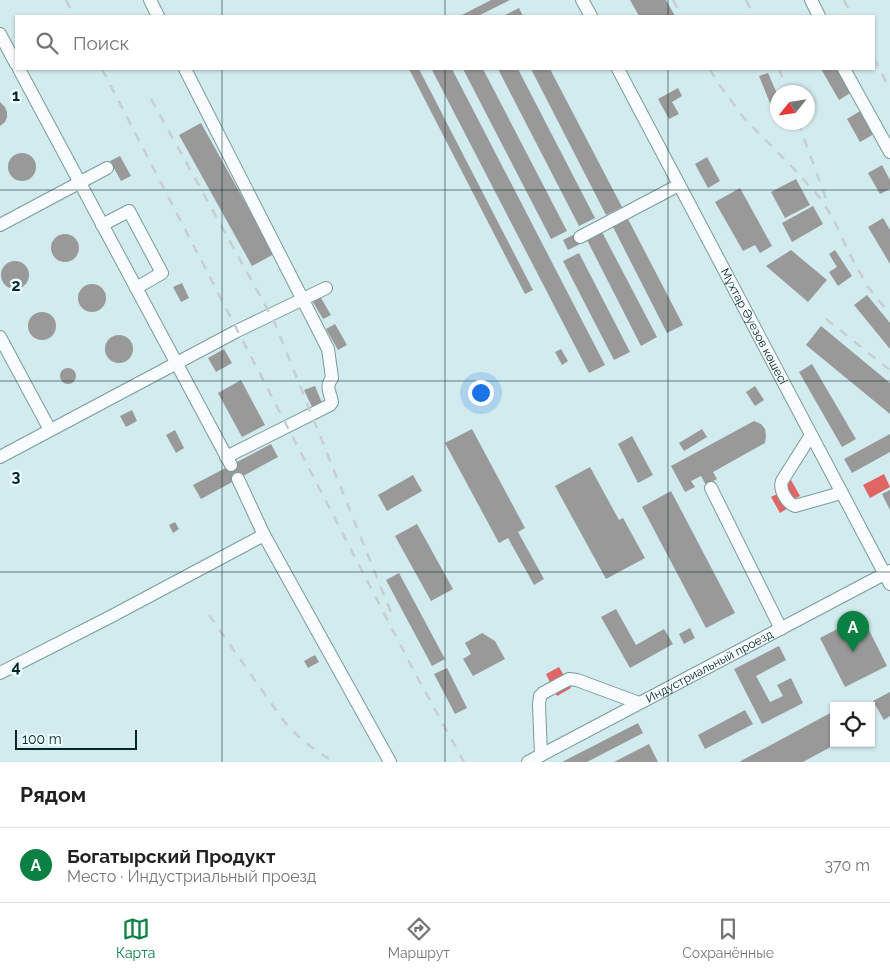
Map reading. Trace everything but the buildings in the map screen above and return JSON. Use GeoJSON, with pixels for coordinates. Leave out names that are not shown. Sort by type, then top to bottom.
{"type":"FeatureCollection","features":[{"type":"Feature","properties":{"kind":"street"},"geometry":{"type":"LineString","coordinates":[[150,0],[158,15]]}},
{"type":"Feature","properties":{"kind":"street"},"geometry":{"type":"LineString","coordinates":[[582,0],[590,15]]}},
{"type":"Feature","properties":{"kind":"street"},"geometry":{"type":"LineString","coordinates":[[811,0],[818,15]]}},
{"type":"Feature","properties":{"kind":"street"},"geometry":{"type":"LineString","coordinates":[[0,34],[15,62]]}},
{"type":"Feature","properties":{"kind":"street"},"geometry":{"type":"LineString","coordinates":[[20,70],[229,461],[330,405],[332,402],[328,383],[332,378],[328,349],[186,70]]}},
{"type":"Feature","properties":{"kind":"street","name":"Мұхтар Әуезов көшесі"},"geometry":{"type":"LineString","coordinates":[[619,70],[841,493],[888,577]]}},
{"type":"Feature","properties":{"kind":"street"},"geometry":{"type":"LineString","coordinates":[[845,70],[890,152]]}},
{"type":"Feature","properties":{"kind":"street"},"geometry":{"type":"LineString","coordinates":[[0,225],[107,168]]}},
{"type":"Feature","properties":{"kind":"street"},"geometry":{"type":"LineString","coordinates":[[580,237],[679,185]]}},
{"type":"Feature","properties":{"kind":"street"},"geometry":{"type":"LineString","coordinates":[[102,225],[129,211],[162,273],[136,288]]}},
{"type":"Feature","properties":{"kind":"street"},"geometry":{"type":"LineString","coordinates":[[0,457],[237,331],[326,288]]}},
{"type":"Feature","properties":{"kind":"street"},"geometry":{"type":"LineString","coordinates":[[0,337],[50,430]]}},
{"type":"Feature","properties":{"kind":"street"},"geometry":{"type":"LineString","coordinates":[[811,435],[782,481],[781,489],[790,503],[795,506],[841,493]]}},
{"type":"Feature","properties":{"kind":"street"},"geometry":{"type":"LineString","coordinates":[[238,479],[264,536],[390,762]]}},
{"type":"Feature","properties":{"kind":"street"},"geometry":{"type":"LineString","coordinates":[[711,488],[781,629]]}},
{"type":"Feature","properties":{"kind":"street"},"geometry":{"type":"LineString","coordinates":[[0,673],[264,536]]}},
{"type":"Feature","properties":{"kind":"street","name":"Индустриальный проезд"},"geometry":{"type":"LineString","coordinates":[[528,762],[781,629],[888,577]]}},
{"type":"Feature","properties":{"kind":"street"},"geometry":{"type":"LineString","coordinates":[[541,755],[540,696],[569,679],[577,680],[639,704]]}},
{"type":"Feature","properties":{"kind":"railway"},"geometry":{"type":"LineString","coordinates":[[66,0],[74,15]]}},
{"type":"Feature","properties":{"kind":"railway"},"geometry":{"type":"LineString","coordinates":[[673,0],[681,15]]}},
{"type":"Feature","properties":{"kind":"railway"},"geometry":{"type":"LineString","coordinates":[[746,0],[754,15]]}},
{"type":"Feature","properties":{"kind":"railway"},"geometry":{"type":"LineString","coordinates":[[844,0],[852,15]]}},
{"type":"Feature","properties":{"kind":"railway"},"geometry":{"type":"LineString","coordinates":[[875,60],[890,90]]}},
{"type":"Feature","properties":{"kind":"railway"},"geometry":{"type":"LineString","coordinates":[[103,70],[416,675],[464,762]]}},
{"type":"Feature","properties":{"kind":"railway"},"geometry":{"type":"LineString","coordinates":[[711,70],[744,118],[820,198],[834,220],[849,253],[868,287],[890,314]]}},
{"type":"Feature","properties":{"kind":"railway"},"geometry":{"type":"LineString","coordinates":[[779,70],[785,85]]}},
{"type":"Feature","properties":{"kind":"railway"},"geometry":{"type":"LineString","coordinates":[[151,99],[274,321],[394,620]]}},
{"type":"Feature","properties":{"kind":"railway"},"geometry":{"type":"LineString","coordinates":[[801,130],[828,204]]}},
{"type":"Feature","properties":{"kind":"railway"},"geometry":{"type":"LineString","coordinates":[[826,319],[890,370]]}},
{"type":"Feature","properties":{"kind":"railway"},"geometry":{"type":"LineString","coordinates":[[209,615],[283,720],[307,743],[334,762]]}},
{"type":"Feature","properties":{"kind":"place","name":"Богатырский Продукт"},"geometry":{"type":"Point","coordinates":[853,652]}}]}
